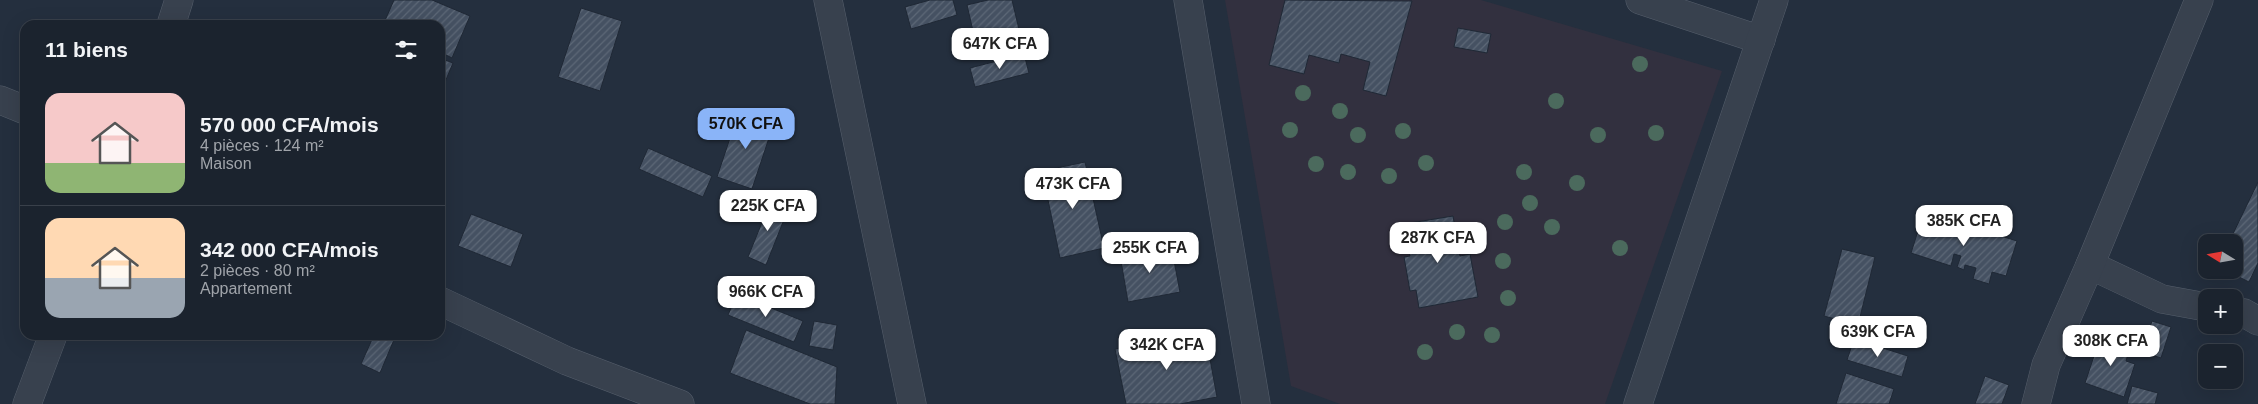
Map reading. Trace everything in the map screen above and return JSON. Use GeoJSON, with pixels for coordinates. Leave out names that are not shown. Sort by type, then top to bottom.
{"type":"FeatureCollection","features":[{"type":"Feature","properties":{"kind":"street"},"geometry":{"type":"LineString","coordinates":[[173,20],[179,0]]}},
{"type":"Feature","properties":{"kind":"street"},"geometry":{"type":"LineString","coordinates":[[828,0],[912,404]]}},
{"type":"Feature","properties":{"kind":"street"},"geometry":{"type":"LineString","coordinates":[[1188,0],[1256,404]]}},
{"type":"Feature","properties":{"kind":"street"},"geometry":{"type":"LineString","coordinates":[[1640,0],[1761,40]]}},
{"type":"Feature","properties":{"kind":"street"},"geometry":{"type":"LineString","coordinates":[[1638,404],[1774,0]]}},
{"type":"Feature","properties":{"kind":"street"},"geometry":{"type":"LineString","coordinates":[[2036,404],[2046,365],[2090,265],[2199,0]]}},
{"type":"Feature","properties":{"kind":"street"},"geometry":{"type":"LineString","coordinates":[[0,100],[20,108]]}},
{"type":"Feature","properties":{"kind":"street"},"geometry":{"type":"LineString","coordinates":[[2090,265],[2162,299],[2198,306]]}},
{"type":"Feature","properties":{"kind":"street"},"geometry":{"type":"LineString","coordinates":[[445,303],[567,361],[680,404]]}},
{"type":"Feature","properties":{"kind":"street"},"geometry":{"type":"LineString","coordinates":[[2243,313],[2258,321]]}},
{"type":"Feature","properties":{"kind":"street"},"geometry":{"type":"LineString","coordinates":[[27,404],[51,340]]}},
{"type":"Feature","properties":{"kind":"shaded area"},"geometry":{"type":"Polygon","coordinates":[[[1225,0],[1481,0],[1722,71],[1605,404],[1340,404],[1291,386],[1225,0]]]}},
{"type":"Feature","properties":{"kind":"building"},"geometry":{"type":"Polygon","coordinates":[[[394,0],[432,0],[470,16],[452,58],[445,54],[445,20],[385,20],[394,0]]]}},
{"type":"Feature","properties":{"kind":"building"},"geometry":{"type":"Polygon","coordinates":[[[930,0],[953,0],[957,15],[911,29],[905,7],[930,0]]]}},
{"type":"Feature","properties":{"kind":"building"},"geometry":{"type":"Polygon","coordinates":[[[988,0],[1012,0],[1023,46],[979,57],[967,5],[988,0]]]}},
{"type":"Feature","properties":{"kind":"building"},"geometry":{"type":"Polygon","coordinates":[[[1285,0],[1412,1],[1386,96],[1363,90],[1370,62],[1341,54],[1339,63],[1309,55],[1304,74],[1269,65],[1285,0]]]}},
{"type":"Feature","properties":{"kind":"building"},"geometry":{"type":"Polygon","coordinates":[[[581,8],[622,21],[600,91],[558,77],[581,8]]]}},
{"type":"Feature","properties":{"kind":"building"},"geometry":{"type":"Polygon","coordinates":[[[1458,28],[1491,34],[1487,53],[1454,47],[1458,28]]]}},
{"type":"Feature","properties":{"kind":"building"},"geometry":{"type":"Polygon","coordinates":[[[1024,54],[1029,73],[975,87],[970,68],[1024,54]]]}},
{"type":"Feature","properties":{"kind":"building"},"geometry":{"type":"Polygon","coordinates":[[[445,60],[453,63],[445,82],[445,60]]]}},
{"type":"Feature","properties":{"kind":"building"},"geometry":{"type":"Polygon","coordinates":[[[739,111],[774,123],[752,189],[717,177],[739,111]]]}},
{"type":"Feature","properties":{"kind":"building"},"geometry":{"type":"Polygon","coordinates":[[[648,148],[712,176],[703,197],[639,169],[648,148]]]}},
{"type":"Feature","properties":{"kind":"building"},"geometry":{"type":"Polygon","coordinates":[[[1085,162],[1104,248],[1060,258],[1042,171],[1085,162]]]}},
{"type":"Feature","properties":{"kind":"building"},"geometry":{"type":"Polygon","coordinates":[[[2258,182],[2258,263],[2249,282],[2243,279],[2243,234],[2233,234],[2258,182]]]}},
{"type":"Feature","properties":{"kind":"building"},"geometry":{"type":"Polygon","coordinates":[[[771,200],[789,207],[766,265],[748,257],[771,200]]]}},
{"type":"Feature","properties":{"kind":"building"},"geometry":{"type":"Polygon","coordinates":[[[1924,212],[2017,241],[2006,276],[1992,272],[1989,284],[1973,279],[1976,268],[1965,265],[1964,270],[1957,267],[1961,256],[1954,254],[1951,266],[1911,253],[1924,212]]]}},
{"type":"Feature","properties":{"kind":"building"},"geometry":{"type":"Polygon","coordinates":[[[471,214],[523,234],[511,267],[458,246],[471,214]]]}},
{"type":"Feature","properties":{"kind":"building"},"geometry":{"type":"Polygon","coordinates":[[[1453,216],[1460,256],[1470,254],[1478,297],[1419,308],[1416,290],[1410,291],[1404,257],[1410,256],[1404,224],[1453,216]]]}},
{"type":"Feature","properties":{"kind":"building"},"geometry":{"type":"Polygon","coordinates":[[[1171,245],[1180,292],[1128,302],[1120,255],[1171,245]]]}},
{"type":"Feature","properties":{"kind":"building"},"geometry":{"type":"Polygon","coordinates":[[[1842,249],[1875,257],[1858,325],[1824,316],[1842,249]]]}},
{"type":"Feature","properties":{"kind":"building"},"geometry":{"type":"Polygon","coordinates":[[[737,294],[803,321],[794,342],[728,315],[737,294]]]}},
{"type":"Feature","properties":{"kind":"building"},"geometry":{"type":"Polygon","coordinates":[[[814,321],[837,325],[833,350],[809,346],[814,321]]]}},
{"type":"Feature","properties":{"kind":"building"},"geometry":{"type":"Polygon","coordinates":[[[2152,321],[2171,327],[2161,358],[2142,352],[2152,321]]]}},
{"type":"Feature","properties":{"kind":"building"},"geometry":{"type":"Polygon","coordinates":[[[746,330],[837,367],[835,404],[810,404],[730,373],[746,330]]]}},
{"type":"Feature","properties":{"kind":"building"},"geometry":{"type":"Polygon","coordinates":[[[1205,332],[1217,397],[1180,404],[1126,404],[1115,349],[1205,332]]]}},
{"type":"Feature","properties":{"kind":"building"},"geometry":{"type":"Polygon","coordinates":[[[2101,335],[2131,345],[2126,361],[2135,364],[2124,397],[2085,383],[2101,335]]]}},
{"type":"Feature","properties":{"kind":"building"},"geometry":{"type":"Polygon","coordinates":[[[1854,339],[1908,356],[1902,377],[1847,360],[1854,339]]]}},
{"type":"Feature","properties":{"kind":"building"},"geometry":{"type":"Polygon","coordinates":[[[372,340],[394,340],[380,373],[361,364],[372,340]]]}},
{"type":"Feature","properties":{"kind":"building"},"geometry":{"type":"Polygon","coordinates":[[[1846,373],[1894,389],[1889,404],[1836,404],[1846,373]]]}},
{"type":"Feature","properties":{"kind":"building"},"geometry":{"type":"Polygon","coordinates":[[[1985,376],[2009,385],[2002,404],[1975,404],[1985,376]]]}},
{"type":"Feature","properties":{"kind":"building"},"geometry":{"type":"Polygon","coordinates":[[[2132,386],[2158,393],[2155,404],[2127,404],[2132,386]]]}}]}
